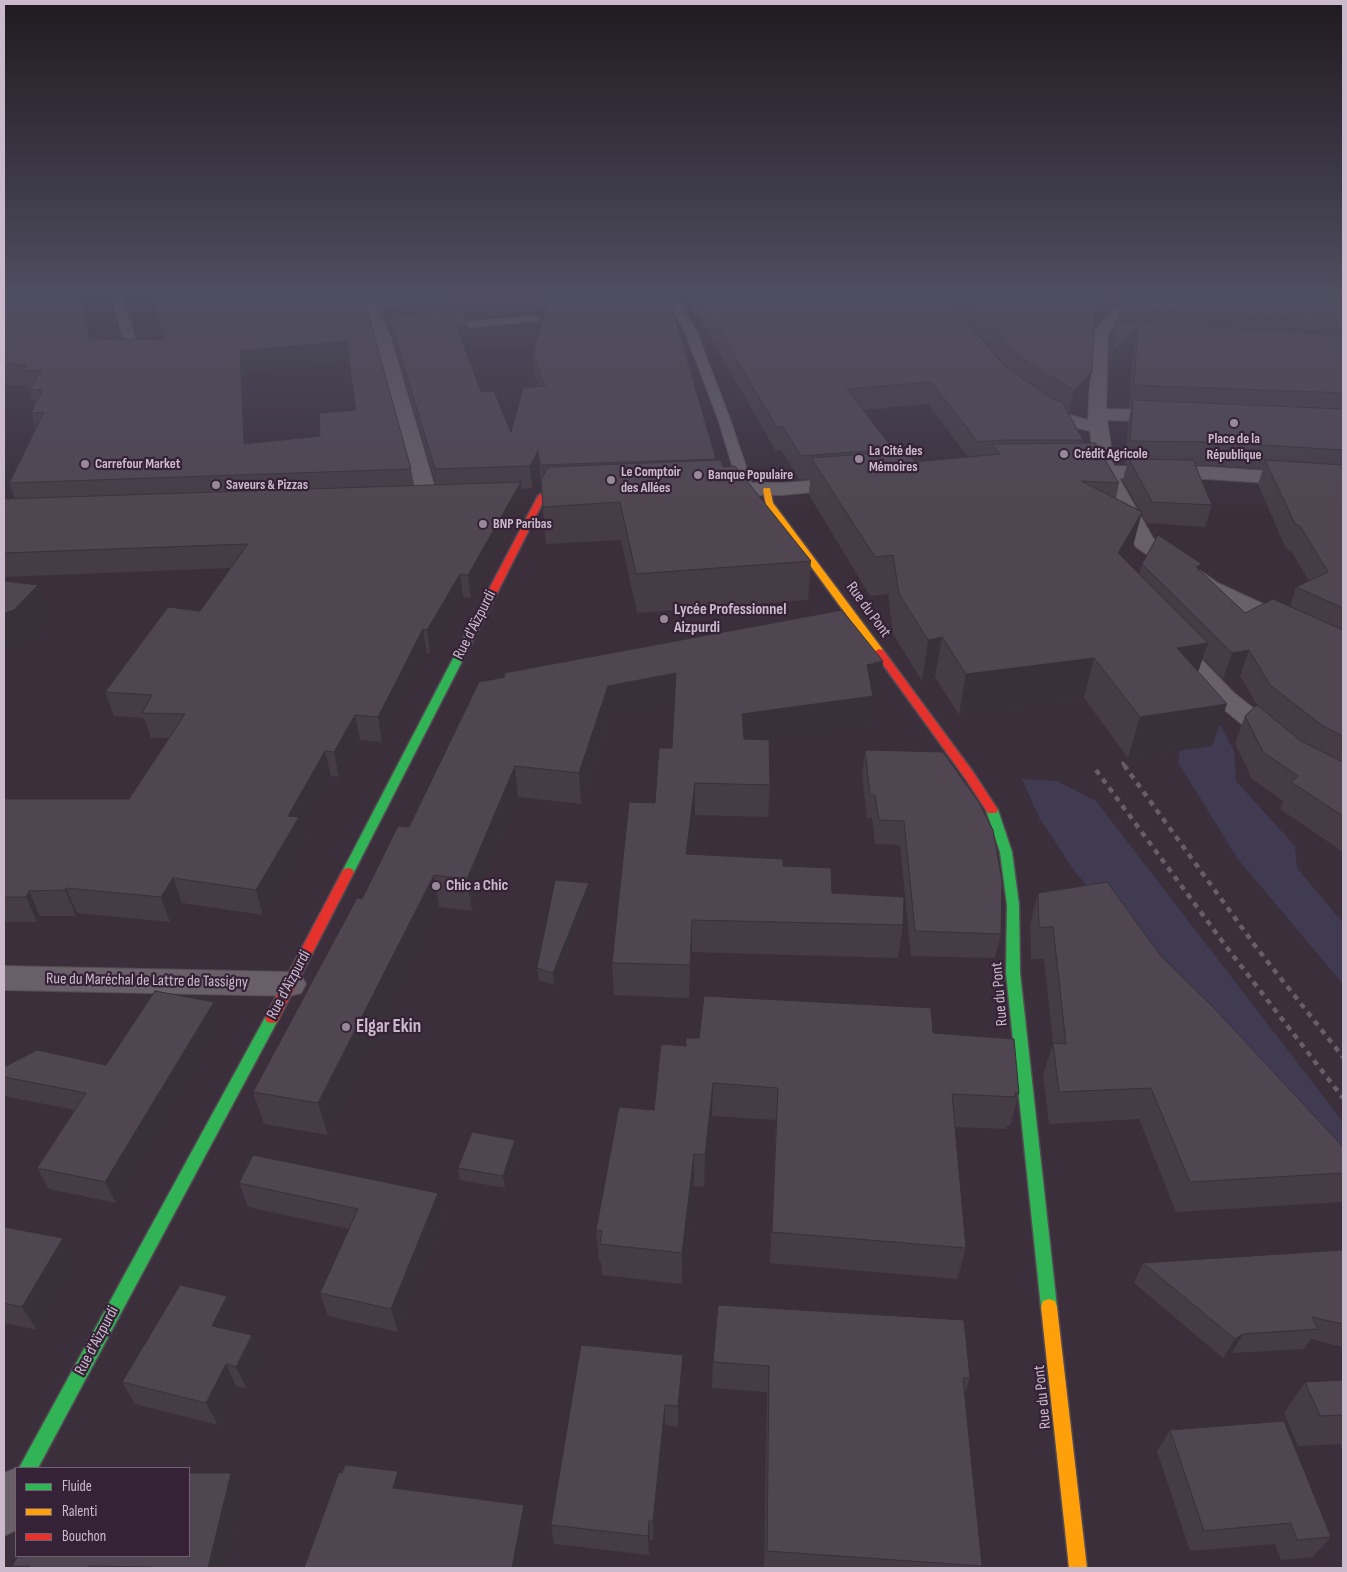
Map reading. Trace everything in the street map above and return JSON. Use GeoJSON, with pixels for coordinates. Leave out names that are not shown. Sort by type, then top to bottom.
{"type":"FeatureCollection","features":[{"type":"Feature","properties":{"kind":"street"},"geometry":{"type":"LineString","coordinates":[[395,370],[428,498]]}},
{"type":"Feature","properties":{"kind":"street"},"geometry":{"type":"LineString","coordinates":[[1099,370],[1098,421],[1105,472],[1147,545],[1210,588],[1343,650]]}},
{"type":"Feature","properties":{"kind":"street"},"geometry":{"type":"LineString","coordinates":[[1026,396],[1059,418],[1098,421],[1184,417]]}},
{"type":"Feature","properties":{"kind":"street"},"geometry":{"type":"LineString","coordinates":[[1054,472],[1208,473],[1343,482]]}},
{"type":"Feature","properties":{"kind":"street"},"geometry":{"type":"LineString","coordinates":[[740,489],[767,490],[871,482]]}},
{"type":"Feature","properties":{"kind":"street","name":"Rue du Pont"},"geometry":{"type":"LineString","coordinates":[[767,490],[769,503],[969,775],[994,812],[1006,852],[1013,905],[1013,973],[1078,1568]]}},
{"type":"Feature","properties":{"kind":"street","name":"Rue d'Aïzpurdi"},"geometry":{"type":"LineString","coordinates":[[29,1467],[290,984],[537,497],[558,496]]}},
{"type":"Feature","properties":{"kind":"street"},"geometry":{"type":"LineString","coordinates":[[1134,568],[1147,545]]}},
{"type":"Feature","properties":{"kind":"street"},"geometry":{"type":"LineString","coordinates":[[1156,626],[1225,698],[1294,753]]}},
{"type":"Feature","properties":{"kind":"street","name":"Rue du Maréchal de Lattre de Tassigny"},"geometry":{"type":"LineString","coordinates":[[4,978],[290,984]]}},
{"type":"Feature","properties":{"kind":"street"},"geometry":{"type":"LineString","coordinates":[[4,1514],[15,1492]]}},
{"type":"Feature","properties":{"kind":"lane"},"geometry":{"type":"LineString","coordinates":[[706,370],[724,416],[744,482],[740,489]]}},
{"type":"Feature","properties":{"kind":"shaded area"},"geometry":{"type":"Polygon","coordinates":[[[1212,708],[1234,751],[1236,781],[1295,846],[1297,868],[1343,923],[1343,984],[1237,858],[1178,762],[1183,731],[1212,708]]]}},
{"type":"Feature","properties":{"kind":"shaded area"},"geometry":{"type":"Polygon","coordinates":[[[1022,779],[1057,781],[1096,801],[1343,1122],[1343,1199],[1073,869],[1039,817],[1022,779]]]}},
{"type":"Feature","properties":{"kind":"building"},"geometry":{"type":"Polygon","coordinates":[[[41,370],[241,370],[244,444],[320,436],[319,413],[356,410],[350,370],[384,370],[411,469],[9,483],[44,412],[31,413],[43,389],[30,390],[41,370]]]}},
{"type":"Feature","properties":{"kind":"building"},"geometry":{"type":"Polygon","coordinates":[[[405,370],[473,370],[481,392],[494,391],[511,432],[523,388],[545,386],[539,370],[690,370],[716,459],[540,465],[538,451],[530,466],[435,469],[405,370]]]}},
{"type":"Feature","properties":{"kind":"building"},"geometry":{"type":"Polygon","coordinates":[[[743,370],[1010,370],[1056,401],[1062,402],[1083,440],[1003,440],[978,442],[931,382],[847,389],[893,449],[801,456],[783,427],[777,427],[743,370]]]}},
{"type":"Feature","properties":{"kind":"building"},"geometry":{"type":"Polygon","coordinates":[[[1041,370],[1092,370],[1074,390],[1041,370]]]}},
{"type":"Feature","properties":{"kind":"building"},"geometry":{"type":"Polygon","coordinates":[[[1135,370],[1343,370],[1343,393],[1134,385],[1135,370]]]}},
{"type":"Feature","properties":{"kind":"building","name":"Place de la République"},"geometry":{"type":"Polygon","coordinates":[[[1133,400],[1343,409],[1343,450],[1215,442],[1130,441],[1133,400]]]}},
{"type":"Feature","properties":{"kind":"building"},"geometry":{"type":"Polygon","coordinates":[[[1095,443],[1119,483],[1081,481],[1142,512],[1118,553],[1208,643],[1177,648],[1227,704],[1140,717],[1094,658],[966,674],[942,637],[928,640],[899,594],[893,555],[875,557],[811,458],[906,451],[915,462],[1000,454],[992,444],[1095,443]]]}},
{"type":"Feature","properties":{"kind":"building"},"geometry":{"type":"Polygon","coordinates":[[[1129,459],[1193,460],[1212,505],[1152,502],[1129,459]]]}},
{"type":"Feature","properties":{"kind":"building"},"geometry":{"type":"Polygon","coordinates":[[[721,460],[723,467],[735,466],[811,561],[636,574],[620,502],[543,507],[541,480],[548,467],[721,460]]]}},
{"type":"Feature","properties":{"kind":"building"},"geometry":{"type":"Polygon","coordinates":[[[1265,460],[1343,465],[1343,608],[1296,587],[1328,572],[1300,526],[1295,524],[1265,460]]]}},
{"type":"Feature","properties":{"kind":"building"},"geometry":{"type":"Polygon","coordinates":[[[521,482],[468,575],[460,574],[427,630],[423,629],[378,717],[355,715],[334,752],[325,751],[288,816],[299,817],[256,890],[173,878],[161,897],[66,888],[65,890],[29,891],[26,897],[4,897],[4,799],[129,799],[185,714],[142,713],[152,695],[105,692],[168,607],[200,611],[248,544],[4,553],[4,499],[521,482]]]}},
{"type":"Feature","properties":{"kind":"building"},"geometry":{"type":"Polygon","coordinates":[[[1158,535],[1202,564],[1196,567],[1245,613],[1273,599],[1343,630],[1343,736],[1323,726],[1270,685],[1249,650],[1232,653],[1142,564],[1158,535]]]}},
{"type":"Feature","properties":{"kind":"building"},"geometry":{"type":"Polygon","coordinates":[[[4,581],[38,585],[14,610],[4,613],[4,581]]]}},
{"type":"Feature","properties":{"kind":"building"},"geometry":{"type":"Polygon","coordinates":[[[842,610],[883,661],[867,665],[873,696],[742,714],[744,739],[769,740],[770,785],[695,783],[686,854],[783,859],[783,866],[831,868],[832,893],[904,897],[903,925],[692,920],[690,965],[612,963],[629,802],[655,803],[659,748],[672,748],[676,673],[608,686],[579,773],[515,766],[467,879],[434,875],[318,1103],[253,1092],[357,898],[362,899],[398,826],[409,827],[479,682],[505,677],[504,673],[842,610]]]}},
{"type":"Feature","properties":{"kind":"building"},"geometry":{"type":"Polygon","coordinates":[[[1257,705],[1301,741],[1343,762],[1343,816],[1291,782],[1298,776],[1263,752],[1245,716],[1257,705]]]}},
{"type":"Feature","properties":{"kind":"building"},"geometry":{"type":"Polygon","coordinates":[[[865,750],[943,752],[978,801],[993,830],[1002,881],[1001,934],[915,931],[904,821],[879,820],[875,795],[870,795],[865,750]]]}},
{"type":"Feature","properties":{"kind":"building"},"geometry":{"type":"Polygon","coordinates":[[[555,880],[589,883],[553,973],[537,968],[555,880]]]}},
{"type":"Feature","properties":{"kind":"building"},"geometry":{"type":"Polygon","coordinates":[[[1107,882],[1161,956],[1214,1008],[1343,1147],[1343,1173],[1190,1182],[1151,1088],[1059,1092],[1053,1043],[1066,1044],[1053,927],[1039,927],[1038,893],[1107,882]]]}},
{"type":"Feature","properties":{"kind":"building"},"geometry":{"type":"Polygon","coordinates":[[[155,991],[214,1002],[105,1182],[37,1168],[86,1093],[4,1077],[4,1067],[37,1050],[106,1065],[155,991]]]}},
{"type":"Feature","properties":{"kind":"building"},"geometry":{"type":"Polygon","coordinates":[[[704,996],[931,1008],[933,1033],[1014,1039],[1019,1093],[1015,1093],[1016,1097],[952,1094],[966,1248],[772,1232],[778,1088],[713,1083],[705,1155],[694,1154],[682,1253],[600,1244],[602,1231],[596,1230],[619,1107],[654,1110],[661,1044],[686,1046],[686,1038],[699,1038],[704,996]]]}},
{"type":"Feature","properties":{"kind":"building"},"geometry":{"type":"Polygon","coordinates":[[[472,1132],[515,1140],[503,1176],[458,1168],[472,1132]]]}},
{"type":"Feature","properties":{"kind":"building"},"geometry":{"type":"Polygon","coordinates":[[[253,1155],[438,1193],[391,1309],[320,1293],[358,1209],[239,1183],[253,1155]]]}},
{"type":"Feature","properties":{"kind":"building"},"geometry":{"type":"Polygon","coordinates":[[[4,1227],[63,1238],[22,1307],[4,1303],[4,1227]]]}},
{"type":"Feature","properties":{"kind":"building"},"geometry":{"type":"Polygon","coordinates":[[[1343,1250],[1343,1324],[1312,1317],[1318,1329],[1243,1334],[1235,1339],[1143,1263],[1343,1250]]]}},
{"type":"Feature","properties":{"kind":"building"},"geometry":{"type":"Polygon","coordinates":[[[180,1285],[227,1296],[212,1326],[252,1335],[236,1367],[226,1364],[206,1403],[122,1382],[180,1285]]]}},
{"type":"Feature","properties":{"kind":"building"},"geometry":{"type":"Polygon","coordinates":[[[718,1305],[964,1320],[970,1378],[963,1378],[982,1566],[767,1551],[769,1366],[713,1362],[718,1305]]]}},
{"type":"Feature","properties":{"kind":"building"},"geometry":{"type":"Polygon","coordinates":[[[581,1345],[683,1355],[678,1406],[665,1405],[653,1521],[649,1521],[648,1536],[551,1525],[581,1345]]]}},
{"type":"Feature","properties":{"kind":"building"},"geometry":{"type":"Polygon","coordinates":[[[1343,1380],[1343,1415],[1320,1416],[1305,1382],[1343,1380]]]}},
{"type":"Feature","properties":{"kind":"building"},"geometry":{"type":"Polygon","coordinates":[[[1284,1421],[1331,1537],[1297,1540],[1291,1523],[1204,1531],[1170,1430],[1284,1421]]]}},
{"type":"Feature","properties":{"kind":"building"},"geometry":{"type":"Polygon","coordinates":[[[345,1465],[398,1471],[393,1488],[524,1505],[512,1568],[304,1568],[339,1472],[342,1473],[345,1465]]]}},
{"type":"Feature","properties":{"kind":"building"},"geometry":{"type":"Polygon","coordinates":[[[190,1473],[231,1473],[208,1568],[89,1566],[88,1568],[29,1568],[30,1566],[12,1566],[17,1557],[190,1557],[190,1473]]]}},
{"type":"Feature","properties":{"kind":"railway"},"geometry":{"type":"LineString","coordinates":[[1122,762],[1125,766]]}},
{"type":"Feature","properties":{"kind":"railway"},"geometry":{"type":"LineString","coordinates":[[1124,765],[1256,947],[1343,1057]]}},
{"type":"Feature","properties":{"kind":"railway"},"geometry":{"type":"LineString","coordinates":[[1096,770],[1228,949],[1343,1098]]}},
{"type":"Feature","properties":{"kind":"traffic: fast"},"geometry":{"type":"LineString","coordinates":[[348,872],[491,595]]}},
{"type":"Feature","properties":{"kind":"traffic: fast"},"geometry":{"type":"LineString","coordinates":[[992,810],[1006,852],[1013,905],[1013,973],[1049,1307]]}},
{"type":"Feature","properties":{"kind":"traffic: fast"},"geometry":{"type":"LineString","coordinates":[[29,1467],[272,1018]]}},
{"type":"Feature","properties":{"kind":"traffic: slow"},"geometry":{"type":"LineString","coordinates":[[767,490],[769,503],[879,652]]}},
{"type":"Feature","properties":{"kind":"traffic: slow"},"geometry":{"type":"LineString","coordinates":[[1049,1307],[1078,1568]]}},
{"type":"Feature","properties":{"kind":"traffic: jam"},"geometry":{"type":"LineString","coordinates":[[491,595],[542,496]]}},
{"type":"Feature","properties":{"kind":"traffic: jam"},"geometry":{"type":"LineString","coordinates":[[879,652],[969,775],[992,810]]}},
{"type":"Feature","properties":{"kind":"traffic: jam"},"geometry":{"type":"LineString","coordinates":[[272,1018],[348,872]]}},
{"type":"Feature","properties":{"kind":"place","name":"Place de la République"},"geometry":{"type":"Point","coordinates":[1234,423]}},
{"type":"Feature","properties":{"kind":"place","name":"Crédit Agricole"},"geometry":{"type":"Point","coordinates":[1064,454]}},
{"type":"Feature","properties":{"kind":"place","name":"La Cité des Mémoires"},"geometry":{"type":"Point","coordinates":[859,459]}},
{"type":"Feature","properties":{"kind":"place","name":"Carrefour Market"},"geometry":{"type":"Point","coordinates":[85,464]}},
{"type":"Feature","properties":{"kind":"place","name":"Banque Populaire"},"geometry":{"type":"Point","coordinates":[698,475]}},
{"type":"Feature","properties":{"kind":"place","name":"Le Comptoir des Allées"},"geometry":{"type":"Point","coordinates":[611,480]}},
{"type":"Feature","properties":{"kind":"place","name":"Saveurs & Pizzas"},"geometry":{"type":"Point","coordinates":[216,485]}},
{"type":"Feature","properties":{"kind":"place","name":"BNP Paribas"},"geometry":{"type":"Point","coordinates":[483,524]}},
{"type":"Feature","properties":{"kind":"place","name":"Lycée Professionnel Aizpurdi"},"geometry":{"type":"Point","coordinates":[664,619]}},
{"type":"Feature","properties":{"kind":"place","name":"Chic a Chic"},"geometry":{"type":"Point","coordinates":[436,886]}},
{"type":"Feature","properties":{"kind":"place","name":"Elgar Ekin"},"geometry":{"type":"Point","coordinates":[346,1027]}}]}
